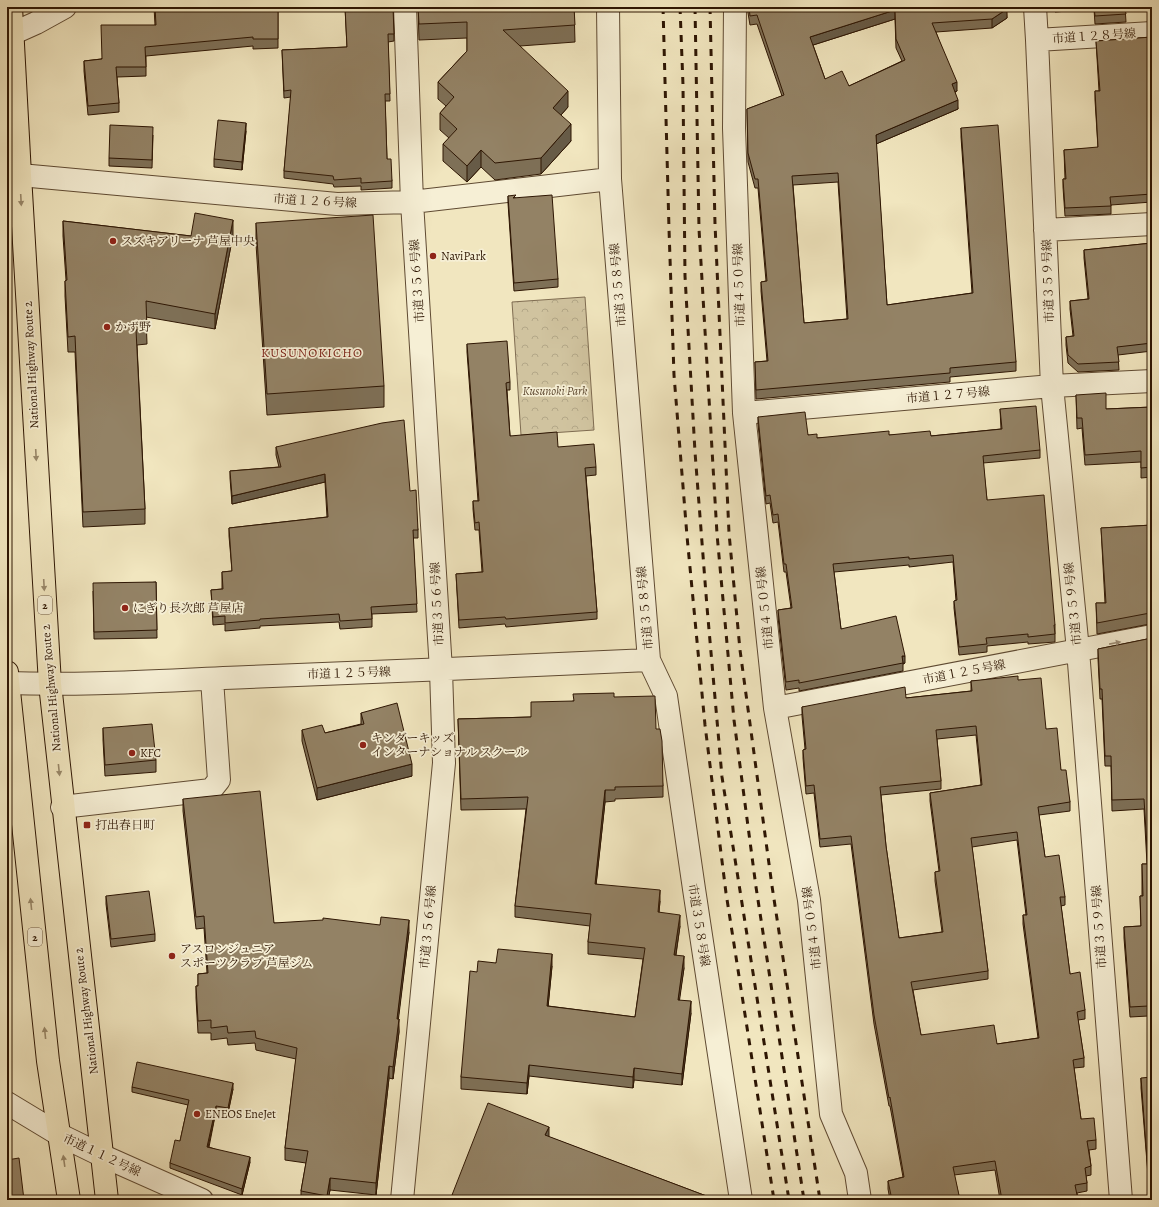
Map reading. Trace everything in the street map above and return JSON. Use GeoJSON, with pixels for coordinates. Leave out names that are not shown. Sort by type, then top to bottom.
{"type":"FeatureCollection","features":[{"type":"Feature","properties":{"kind":"highway","name":"National Highway Route 2"},"geometry":{"type":"LineString","coordinates":[[11,7],[10,34],[20,175],[50,684],[62,808],[107,1200]]}},
{"type":"Feature","properties":{"kind":"highway","name":"2"},"geometry":{"type":"LineString","coordinates":[[7,679],[48,1060],[69,1200]]}},
{"type":"Feature","properties":{"kind":"street"},"geometry":{"type":"LineString","coordinates":[[10,34],[36,23],[65,7]]}},
{"type":"Feature","properties":{"kind":"street","name":"市道３５６号線"},"geometry":{"type":"LineString","coordinates":[[402,1200],[444,763],[440,670],[412,202],[405,7]]}},
{"type":"Feature","properties":{"kind":"street","name":"市道３５８号線"},"geometry":{"type":"LineString","coordinates":[[608,7],[610,179],[649,660],[666,696],[741,1200]]}},
{"type":"Feature","properties":{"kind":"street","name":"市道４５０号線"},"geometry":{"type":"LineString","coordinates":[[735,7],[734,128],[744,412],[776,708],[810,900],[831,1114],[856,1173],[860,1200]]}},
{"type":"Feature","properties":{"kind":"street","name":"市道３５９号線"},"geometry":{"type":"LineString","coordinates":[[1034,7],[1037,40],[1052,386],[1078,650],[1121,1200]]}},
{"type":"Feature","properties":{"kind":"street","name":"市道１２８号線"},"geometry":{"type":"LineString","coordinates":[[1037,40],[1152,33]]}},
{"type":"Feature","properties":{"kind":"street","name":"市道１２６号線"},"geometry":{"type":"LineString","coordinates":[[20,175],[337,204],[412,202],[610,179]]}},
{"type":"Feature","properties":{"kind":"street"},"geometry":{"type":"LineString","coordinates":[[1045,230],[1152,224]]}},
{"type":"Feature","properties":{"kind":"street","name":"市道１２７号線"},"geometry":{"type":"LineString","coordinates":[[744,412],[1052,386],[1152,380]]}},
{"type":"Feature","properties":{"kind":"street","name":"市道１２５号線"},"geometry":{"type":"LineString","coordinates":[[776,708],[1152,636]]}},
{"type":"Feature","properties":{"kind":"street","name":"市道１２５号線"},"geometry":{"type":"LineString","coordinates":[[7,679],[50,684],[440,670],[649,660]]}},
{"type":"Feature","properties":{"kind":"street"},"geometry":{"type":"LineString","coordinates":[[62,808],[210,790],[219,780],[212,678]]}},
{"type":"Feature","properties":{"kind":"street","name":"市道１１２号線"},"geometry":{"type":"LineString","coordinates":[[7,1103],[60,1135],[202,1200]]}},
{"type":"Feature","properties":{"kind":"green space","name":"Kusunoki Park"},"geometry":{"type":"Polygon","coordinates":[[[585,297],[594,430],[521,435],[512,302],[585,297]]]}},
{"type":"Feature","properties":{"kind":"building"},"geometry":{"type":"Polygon","coordinates":[[[155,7],[278,7],[278,39],[253,39],[253,37],[145,47],[146,67],[116,67],[119,103],[88,106],[84,61],[102,59],[101,25],[156,25],[155,7]]]}},
{"type":"Feature","properties":{"kind":"building"},"geometry":{"type":"Polygon","coordinates":[[[345,7],[393,7],[394,34],[388,34],[390,94],[385,94],[387,159],[391,159],[392,181],[361,183],[361,178],[334,180],[333,176],[284,171],[291,90],[284,91],[282,50],[347,47],[345,7]]]}},
{"type":"Feature","properties":{"kind":"building"},"geometry":{"type":"Polygon","coordinates":[[[418,7],[574,7],[575,25],[503,30],[568,91],[553,108],[571,124],[541,158],[495,163],[481,150],[467,166],[443,144],[457,129],[440,113],[454,97],[438,82],[467,51],[467,22],[419,24],[418,7]]]}},
{"type":"Feature","properties":{"kind":"building"},"geometry":{"type":"Polygon","coordinates":[[[749,7],[1006,7],[1007,9],[992,19],[932,23],[957,82],[952,84],[958,100],[876,135],[887,305],[973,293],[961,128],[998,125],[1016,362],[950,368],[950,373],[756,390],[755,362],[768,361],[761,282],[767,281],[758,179],[755,179],[748,153],[747,109],[784,95],[757,15],[750,16],[749,7]],[[895,10],[810,37],[825,79],[842,71],[849,86],[905,60],[896,39],[895,10]],[[838,173],[792,176],[804,323],[848,319],[838,173]]]}},
{"type":"Feature","properties":{"kind":"building"},"geometry":{"type":"Polygon","coordinates":[[[1094,7],[1125,7],[1126,14],[1095,16],[1094,7]]]}},
{"type":"Feature","properties":{"kind":"building"},"geometry":{"type":"Polygon","coordinates":[[[1152,37],[1152,194],[1110,197],[1111,206],[1065,208],[1063,179],[1066,179],[1064,150],[1098,147],[1095,91],[1100,91],[1096,41],[1152,37]]]}},
{"type":"Feature","properties":{"kind":"building"},"geometry":{"type":"Polygon","coordinates":[[[218,120],[246,123],[242,162],[214,159],[218,120]]]}},
{"type":"Feature","properties":{"kind":"building"},"geometry":{"type":"Polygon","coordinates":[[[110,125],[153,127],[152,160],[109,158],[110,125]]]}},
{"type":"Feature","properties":{"kind":"building"},"geometry":{"type":"Polygon","coordinates":[[[516,195],[513,198],[552,195],[558,279],[514,283],[508,196],[516,195]]]}},
{"type":"Feature","properties":{"kind":"building"},"geometry":{"type":"Polygon","coordinates":[[[195,213],[233,220],[215,314],[146,301],[147,329],[136,330],[145,509],[83,512],[75,336],[68,337],[65,281],[67,280],[63,221],[191,236],[195,213]]]}},
{"type":"Feature","properties":{"kind":"building"},"geometry":{"type":"Polygon","coordinates":[[[373,215],[384,386],[267,394],[256,223],[373,215]]]}},
{"type":"Feature","properties":{"kind":"building"},"geometry":{"type":"Polygon","coordinates":[[[1152,243],[1152,343],[1117,347],[1119,362],[1078,364],[1068,355],[1066,337],[1074,336],[1070,301],[1089,299],[1084,250],[1152,243]]]}},
{"type":"Feature","properties":{"kind":"building"},"geometry":{"type":"Polygon","coordinates":[[[507,341],[510,382],[506,383],[510,436],[557,432],[558,447],[594,444],[596,467],[585,468],[597,612],[506,619],[505,617],[459,620],[456,574],[483,572],[479,522],[475,523],[473,501],[479,501],[467,344],[507,341]]]}},
{"type":"Feature","properties":{"kind":"building"},"geometry":{"type":"Polygon","coordinates":[[[1106,393],[1106,409],[1152,407],[1152,467],[1141,468],[1141,451],[1085,455],[1082,418],[1077,418],[1076,395],[1106,393]]]}},
{"type":"Feature","properties":{"kind":"building"},"geometry":{"type":"Polygon","coordinates":[[[1036,406],[1040,450],[983,456],[987,500],[1044,495],[1055,634],[1028,637],[1028,634],[986,638],[987,644],[959,647],[954,601],[957,600],[953,555],[909,559],[909,557],[833,564],[841,629],[896,616],[905,656],[902,656],[903,663],[799,683],[799,680],[786,682],[778,610],[792,608],[786,564],[784,564],[778,514],[773,515],[770,495],[766,496],[758,417],[805,412],[808,435],[817,434],[817,438],[889,431],[889,435],[930,431],[931,436],[1002,429],[1000,409],[1036,406]]]}},
{"type":"Feature","properties":{"kind":"building"},"geometry":{"type":"Polygon","coordinates":[[[404,420],[410,491],[416,490],[418,530],[413,530],[417,604],[371,607],[372,619],[340,621],[339,614],[260,619],[225,623],[225,616],[213,617],[211,590],[223,589],[222,572],[232,571],[229,528],[328,517],[325,474],[232,496],[230,471],[281,467],[276,447],[382,423],[404,420]]]}},
{"type":"Feature","properties":{"kind":"building"},"geometry":{"type":"Polygon","coordinates":[[[1152,525],[1152,613],[1097,623],[1096,603],[1106,603],[1101,528],[1152,525]]]}},
{"type":"Feature","properties":{"kind":"building"},"geometry":{"type":"Polygon","coordinates":[[[156,582],[157,630],[94,632],[93,583],[156,582]]]}},
{"type":"Feature","properties":{"kind":"building"},"geometry":{"type":"Polygon","coordinates":[[[1152,638],[1152,1038],[1148,1006],[1130,1007],[1124,927],[1141,926],[1140,896],[1143,896],[1142,864],[1148,864],[1144,799],[1112,800],[1111,756],[1105,756],[1102,689],[1100,689],[1098,649],[1152,638]]]}},
{"type":"Feature","properties":{"kind":"building"},"geometry":{"type":"Polygon","coordinates":[[[1018,676],[1018,680],[1041,678],[1046,729],[1057,728],[1061,770],[1066,770],[1070,802],[1038,807],[1045,857],[1059,855],[1065,897],[1060,897],[1070,974],[1080,972],[1085,1010],[1077,1012],[1084,1058],[1073,1060],[1081,1119],[1094,1118],[1096,1140],[1087,1141],[1091,1166],[1085,1168],[1087,1183],[1075,1185],[1078,1200],[1002,1200],[995,1161],[953,1167],[960,1200],[892,1200],[888,1181],[904,1177],[874,1015],[851,836],[820,839],[814,785],[806,786],[803,750],[806,749],[802,707],[905,687],[906,698],[972,691],[971,681],[1018,676]],[[976,726],[936,730],[941,781],[880,787],[886,846],[899,938],[943,932],[935,872],[940,871],[930,793],[982,785],[976,726]],[[1017,832],[971,838],[988,971],[911,982],[921,1035],[994,1025],[997,1044],[1039,1038],[1023,915],[1027,915],[1017,832]]]}},
{"type":"Feature","properties":{"kind":"building"},"geometry":{"type":"Polygon","coordinates":[[[614,693],[614,697],[655,696],[656,729],[660,729],[662,741],[663,786],[615,787],[615,790],[605,790],[595,884],[660,890],[658,912],[680,915],[674,955],[684,956],[678,1000],[691,1001],[682,1074],[634,1068],[633,1077],[529,1065],[527,1083],[461,1077],[470,971],[477,972],[478,961],[496,963],[498,949],[552,954],[547,1006],[635,1017],[645,948],[588,942],[591,914],[515,906],[528,797],[461,799],[458,719],[531,717],[531,702],[574,701],[573,694],[614,693]]]}},
{"type":"Feature","properties":{"kind":"building"},"geometry":{"type":"Polygon","coordinates":[[[397,703],[412,764],[317,788],[302,730],[322,725],[325,733],[364,724],[361,713],[397,703]]]}},
{"type":"Feature","properties":{"kind":"building"},"geometry":{"type":"Polygon","coordinates":[[[152,724],[156,760],[105,765],[103,728],[152,724]]]}},
{"type":"Feature","properties":{"kind":"building"},"geometry":{"type":"Polygon","coordinates":[[[260,791],[274,923],[323,920],[323,918],[380,925],[381,917],[409,920],[397,1019],[399,1019],[393,1067],[389,1066],[376,1183],[330,1178],[327,1196],[301,1191],[308,1151],[285,1148],[297,1048],[256,1038],[255,1031],[228,1033],[227,1026],[211,1028],[211,1020],[198,1021],[196,986],[198,986],[198,974],[208,973],[204,916],[196,917],[183,799],[260,791]]]}},
{"type":"Feature","properties":{"kind":"building"},"geometry":{"type":"Polygon","coordinates":[[[149,891],[155,934],[111,939],[106,896],[149,891]]]}},
{"type":"Feature","properties":{"kind":"building"},"geometry":{"type":"Polygon","coordinates":[[[137,1062],[233,1083],[228,1108],[216,1106],[207,1147],[250,1157],[242,1189],[170,1163],[175,1140],[180,1141],[189,1100],[132,1087],[137,1062]]]}},
{"type":"Feature","properties":{"kind":"building"},"geometry":{"type":"Polygon","coordinates":[[[1152,1077],[1152,1200],[1150,1200],[1141,1078],[1152,1077]]]}},
{"type":"Feature","properties":{"kind":"building"},"geometry":{"type":"Polygon","coordinates":[[[488,1103],[549,1127],[545,1135],[717,1200],[465,1200],[452,1195],[488,1103]]]}},
{"type":"Feature","properties":{"kind":"building"},"geometry":{"type":"Polygon","coordinates":[[[19,1158],[24,1200],[7,1200],[7,1160],[19,1158]]]}},
{"type":"Feature","properties":{"kind":"railway"},"geometry":{"type":"LineString","coordinates":[[663,7],[674,375],[687,536],[705,725],[726,893],[774,1200]]}},
{"type":"Feature","properties":{"kind":"railway"},"geometry":{"type":"LineString","coordinates":[[680,7],[683,85],[685,276],[695,452],[722,777],[789,1200]]}},
{"type":"Feature","properties":{"kind":"railway"},"geometry":{"type":"LineString","coordinates":[[695,7],[699,229],[717,534],[734,720],[756,887],[804,1200]]}},
{"type":"Feature","properties":{"kind":"railway"},"geometry":{"type":"LineString","coordinates":[[710,7],[715,224],[729,533],[740,650],[772,886],[820,1200]]}},
{"type":"Feature","properties":{"kind":"place","name":"スズキアリーナ 芦屋中央"},"geometry":{"type":"Point","coordinates":[113,241]}},
{"type":"Feature","properties":{"kind":"place","name":"NaviPark"},"geometry":{"type":"Point","coordinates":[433,256]}},
{"type":"Feature","properties":{"kind":"place","name":"かず野"},"geometry":{"type":"Point","coordinates":[107,327]}},
{"type":"Feature","properties":{"kind":"place","name":"にぎり長次郎 芦屋店"},"geometry":{"type":"Point","coordinates":[125,608]}},
{"type":"Feature","properties":{"kind":"place","name":"キンダーキッズ インターナショナル スクール"},"geometry":{"type":"Point","coordinates":[363,745]}},
{"type":"Feature","properties":{"kind":"place","name":"KFC"},"geometry":{"type":"Point","coordinates":[132,753]}},
{"type":"Feature","properties":{"kind":"place","name":"打出春日町"},"geometry":{"type":"Point","coordinates":[87,825]}},
{"type":"Feature","properties":{"kind":"place","name":"アスロンジュニア スポーツクラブ 芦屋ジム"},"geometry":{"type":"Point","coordinates":[172,956]}},
{"type":"Feature","properties":{"kind":"place","name":"ENEOS EneJet"},"geometry":{"type":"Point","coordinates":[197,1114]}},
{"type":"Feature","properties":{"kind":"district","name":"KUSUNOKICHO"},"geometry":{"type":"Point","coordinates":[312,352]}}]}
